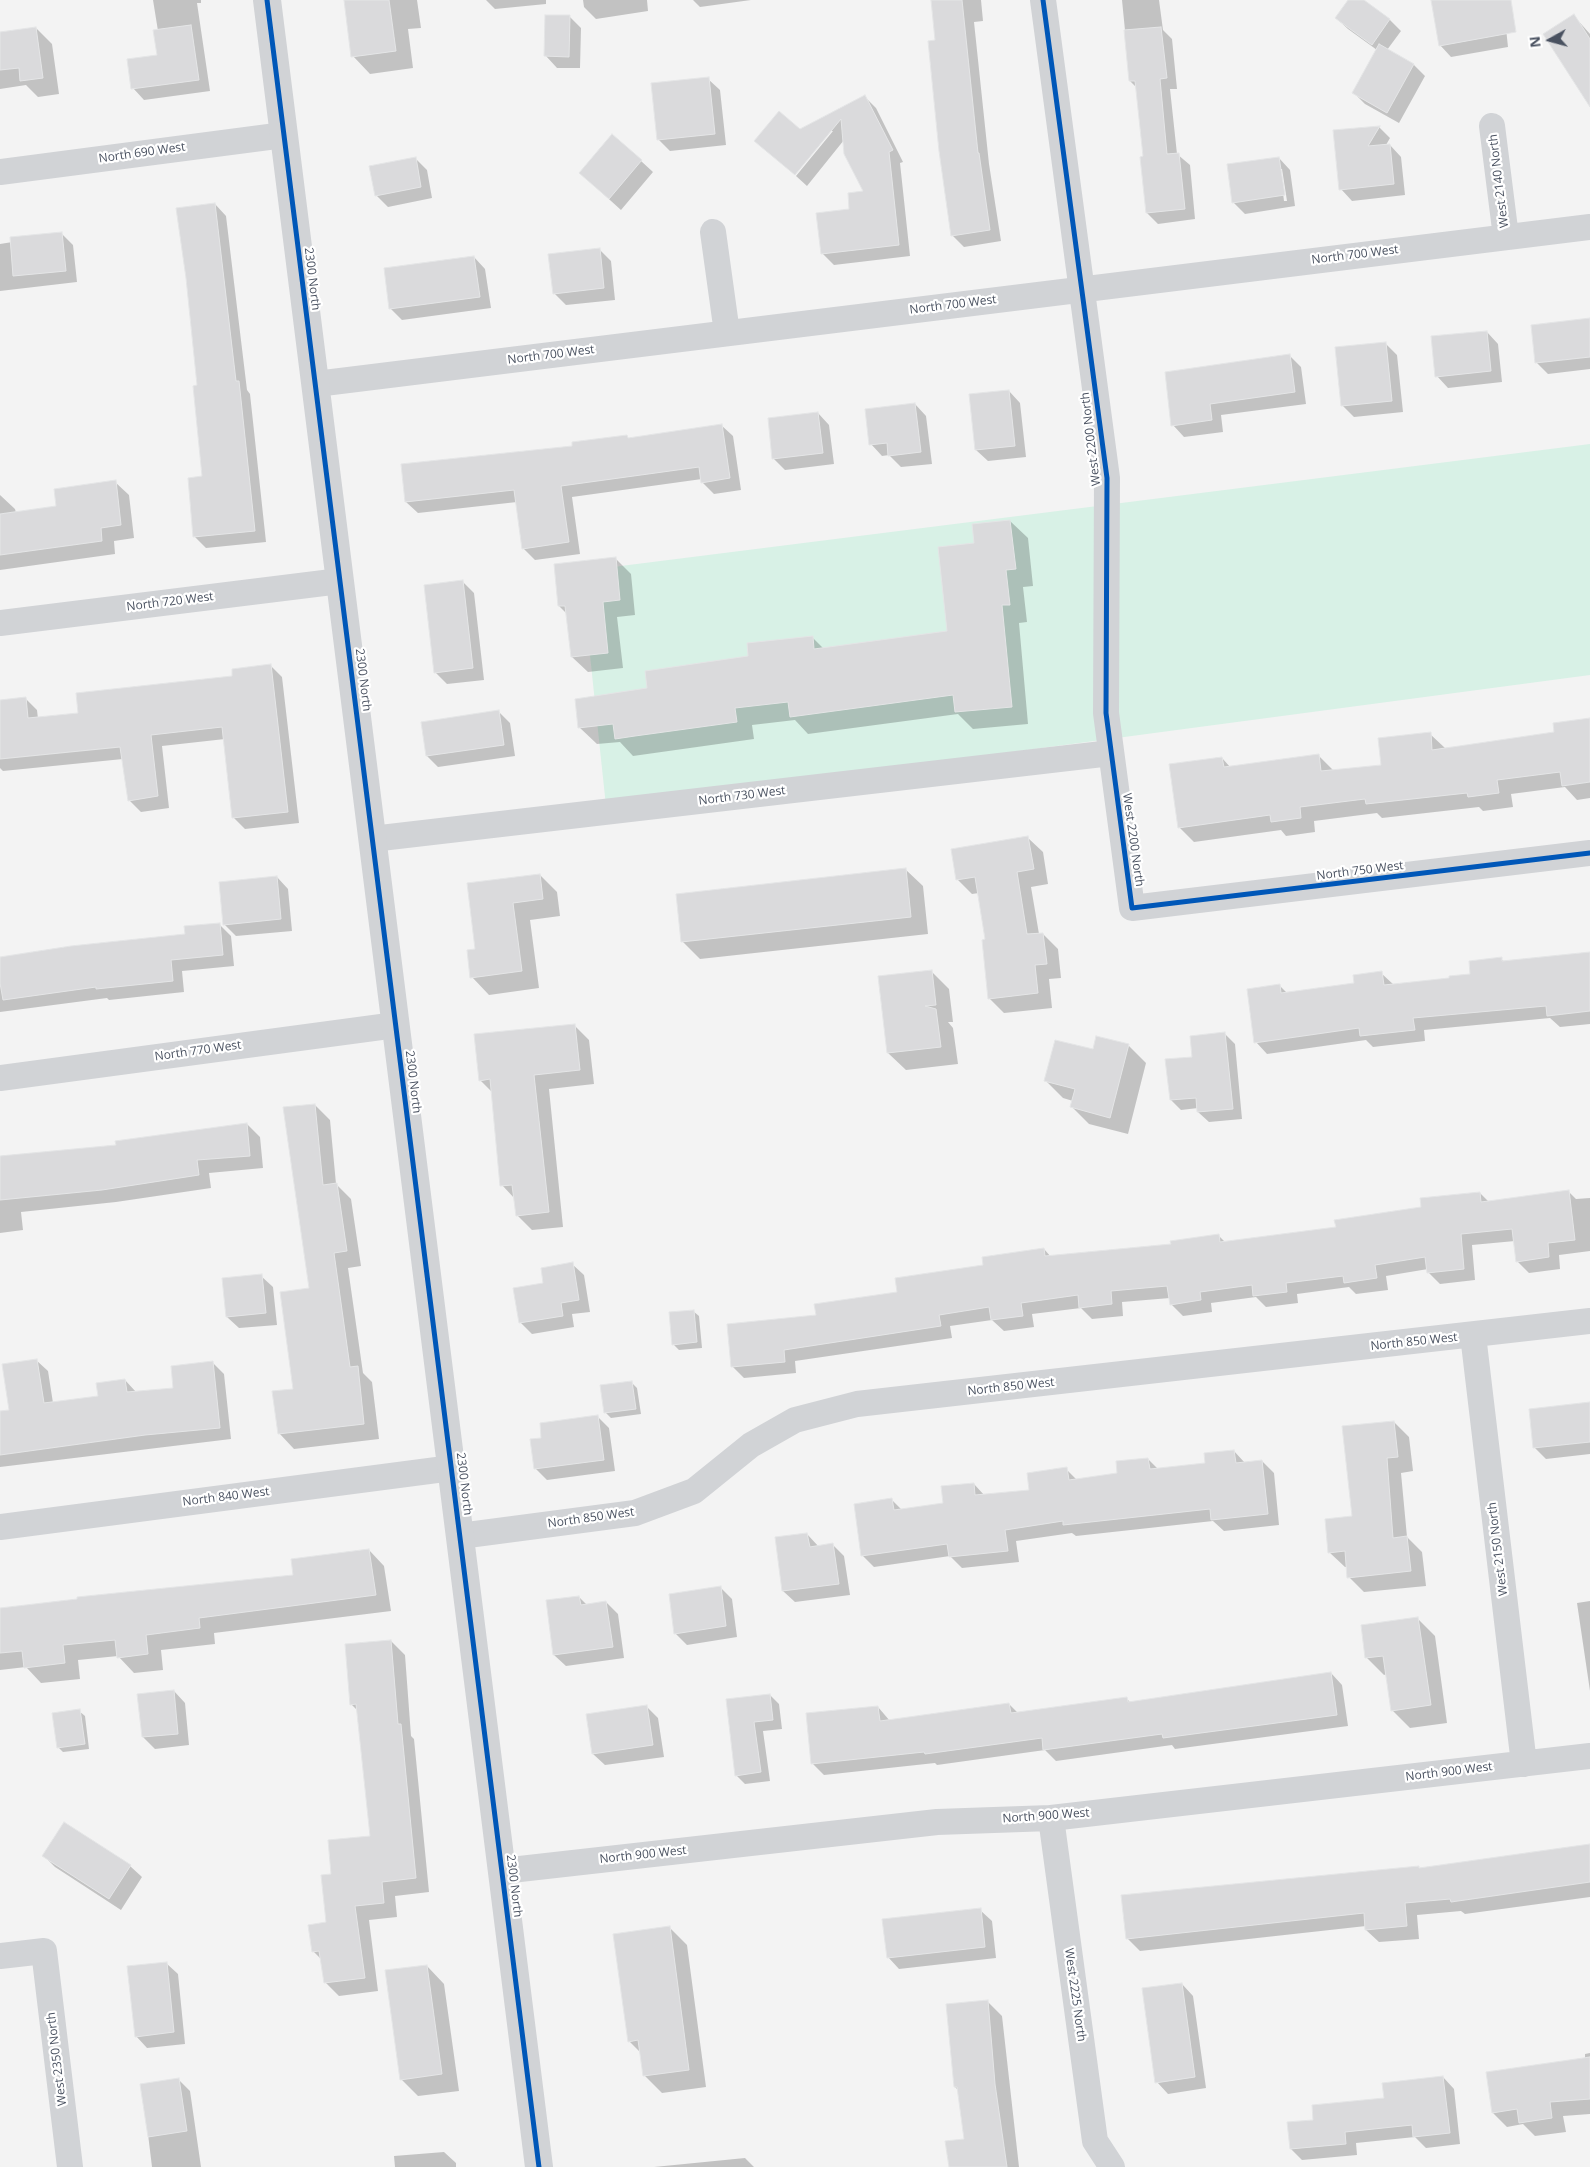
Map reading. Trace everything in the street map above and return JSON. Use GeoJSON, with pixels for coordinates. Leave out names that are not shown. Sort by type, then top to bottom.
{"type":"FeatureCollection","features":[{"type":"Feature","properties":{"kind":"street","name":"2300 North"},"geometry":{"type":"LineString","coordinates":[[267,0],[539,2167]]}},
{"type":"Feature","properties":{"kind":"street","name":"West 2200 North"},"geometry":{"type":"LineString","coordinates":[[1043,0],[1107,478],[1106,713],[1132,908]]}},
{"type":"Feature","properties":{"kind":"street","name":"West 2140 North"},"geometry":{"type":"LineString","coordinates":[[1492,126],[1506,237]]}},
{"type":"Feature","properties":{"kind":"street","name":"North 690 West"},"geometry":{"type":"LineString","coordinates":[[0,172],[284,135]]}},
{"type":"Feature","properties":{"kind":"street","name":"North 700 West"},"geometry":{"type":"LineString","coordinates":[[316,384],[1590,226]]}},
{"type":"Feature","properties":{"kind":"street"},"geometry":{"type":"LineString","coordinates":[[713,232],[727,333]]}},
{"type":"Feature","properties":{"kind":"street","name":"North 720 West"},"geometry":{"type":"LineString","coordinates":[[0,623],[340,582]]}},
{"type":"Feature","properties":{"kind":"street","name":"North 730 West"},"geometry":{"type":"LineString","coordinates":[[372,839],[1111,753]]}},
{"type":"Feature","properties":{"kind":"street","name":"North 750 West"},"geometry":{"type":"LineString","coordinates":[[1132,908],[1590,854]]}},
{"type":"Feature","properties":{"kind":"street","name":"North 770 West"},"geometry":{"type":"LineString","coordinates":[[0,1078],[396,1025]]}},
{"type":"Feature","properties":{"kind":"street","name":"North 850 West"},"geometry":{"type":"LineString","coordinates":[[460,1536],[635,1513],[694,1491],[751,1445],[795,1420],[857,1404],[1590,1321]]}},
{"type":"Feature","properties":{"kind":"street","name":"West 2150 North"},"geometry":{"type":"LineString","coordinates":[[1473,1335],[1524,1764]]}},
{"type":"Feature","properties":{"kind":"street","name":"North 840 West"},"geometry":{"type":"LineString","coordinates":[[0,1527],[452,1468]]}},
{"type":"Feature","properties":{"kind":"street","name":"North 900 West"},"geometry":{"type":"LineString","coordinates":[[502,1871],[937,1822],[1052,1818],[1590,1756]]}},
{"type":"Feature","properties":{"kind":"street","name":"West 2225 North"},"geometry":{"type":"LineString","coordinates":[[1052,1818],[1095,2141],[1112,2167]]}},
{"type":"Feature","properties":{"kind":"street","name":"West 2350 North"},"geometry":{"type":"LineString","coordinates":[[0,1956],[44,1951],[70,2167]]}},
{"type":"Feature","properties":{"kind":"green space"},"geometry":{"type":"Polygon","coordinates":[[[1590,444],[1590,675],[606,806],[581,571],[1590,444]]]}},
{"type":"Feature","properties":{"kind":"building"},"geometry":{"type":"Polygon","coordinates":[[[344,0],[389,0],[396,51],[351,57],[344,0]]]}},
{"type":"Feature","properties":{"kind":"building"},"geometry":{"type":"Polygon","coordinates":[[[931,0],[962,0],[978,153],[990,230],[951,236],[939,151],[928,41],[935,40],[931,0]]]}},
{"type":"Feature","properties":{"kind":"building"},"geometry":{"type":"Polygon","coordinates":[[[1348,0],[1364,0],[1390,19],[1372,45],[1335,18],[1348,0]]]}},
{"type":"Feature","properties":{"kind":"building"},"geometry":{"type":"Polygon","coordinates":[[[1431,0],[1511,0],[1516,32],[1439,46],[1431,0]]]}},
{"type":"Feature","properties":{"kind":"building"},"geometry":{"type":"Polygon","coordinates":[[[1574,14],[1590,39],[1590,107],[1543,34],[1574,14]]]}},
{"type":"Feature","properties":{"kind":"building"},"geometry":{"type":"Polygon","coordinates":[[[545,15],[570,15],[569,57],[544,56],[545,15]]]}},
{"type":"Feature","properties":{"kind":"building"},"geometry":{"type":"Polygon","coordinates":[[[191,25],[199,80],[131,89],[127,59],[157,55],[153,30],[191,25]]]}},
{"type":"Feature","properties":{"kind":"building"},"geometry":{"type":"Polygon","coordinates":[[[36,27],[43,78],[20,81],[19,68],[0,70],[0,32],[36,27]]]}},
{"type":"Feature","properties":{"kind":"building"},"geometry":{"type":"Polygon","coordinates":[[[1161,27],[1167,78],[1160,79],[1167,154],[1179,153],[1185,209],[1146,213],[1140,157],[1143,156],[1135,81],[1129,81],[1124,30],[1161,27]]]}},
{"type":"Feature","properties":{"kind":"building"},"geometry":{"type":"Polygon","coordinates":[[[1379,44],[1414,64],[1387,113],[1352,93],[1379,44]]]}},
{"type":"Feature","properties":{"kind":"building"},"geometry":{"type":"Polygon","coordinates":[[[709,77],[715,134],[657,140],[651,83],[709,77]]]}},
{"type":"Feature","properties":{"kind":"building"},"geometry":{"type":"Polygon","coordinates":[[[865,95],[893,150],[889,152],[899,245],[821,254],[816,213],[849,209],[848,193],[863,191],[844,154],[841,119],[795,175],[754,141],[779,111],[800,129],[865,95]]]}},
{"type":"Feature","properties":{"kind":"building"},"geometry":{"type":"Polygon","coordinates":[[[1380,126],[1368,146],[1390,144],[1394,184],[1339,190],[1333,130],[1380,126]]]}},
{"type":"Feature","properties":{"kind":"building"},"geometry":{"type":"Polygon","coordinates":[[[612,134],[642,160],[609,199],[579,173],[612,134]]]}},
{"type":"Feature","properties":{"kind":"building"},"geometry":{"type":"Polygon","coordinates":[[[416,157],[421,187],[375,196],[369,166],[416,157]]]}},
{"type":"Feature","properties":{"kind":"building"},"geometry":{"type":"Polygon","coordinates":[[[1279,157],[1285,195],[1232,203],[1227,164],[1279,157]]]}},
{"type":"Feature","properties":{"kind":"building"},"geometry":{"type":"Polygon","coordinates":[[[215,203],[236,381],[239,381],[255,531],[193,537],[188,478],[202,476],[193,386],[197,385],[186,278],[176,208],[215,203]]]}},
{"type":"Feature","properties":{"kind":"building"},"geometry":{"type":"Polygon","coordinates":[[[62,232],[66,271],[13,276],[10,237],[62,232]]]}},
{"type":"Feature","properties":{"kind":"building"},"geometry":{"type":"Polygon","coordinates":[[[600,248],[604,288],[553,294],[548,254],[600,248]]]}},
{"type":"Feature","properties":{"kind":"building"},"geometry":{"type":"Polygon","coordinates":[[[474,256],[480,297],[389,309],[384,268],[474,256]]]}},
{"type":"Feature","properties":{"kind":"building"},"geometry":{"type":"Polygon","coordinates":[[[1590,318],[1590,357],[1535,363],[1531,325],[1590,318]]]}},
{"type":"Feature","properties":{"kind":"building"},"geometry":{"type":"Polygon","coordinates":[[[1487,331],[1491,371],[1435,377],[1431,336],[1487,331]]]}},
{"type":"Feature","properties":{"kind":"building"},"geometry":{"type":"Polygon","coordinates":[[[1386,342],[1392,401],[1341,406],[1335,347],[1386,342]]]}},
{"type":"Feature","properties":{"kind":"building"},"geometry":{"type":"Polygon","coordinates":[[[1290,354],[1295,392],[1210,404],[1212,420],[1171,426],[1165,372],[1290,354]]]}},
{"type":"Feature","properties":{"kind":"building"},"geometry":{"type":"Polygon","coordinates":[[[1009,390],[1015,446],[975,450],[969,394],[1009,390]]]}},
{"type":"Feature","properties":{"kind":"building"},"geometry":{"type":"Polygon","coordinates":[[[915,403],[921,452],[888,456],[887,443],[869,445],[865,409],[915,403]]]}},
{"type":"Feature","properties":{"kind":"building"},"geometry":{"type":"Polygon","coordinates":[[[818,412],[823,453],[772,459],[768,418],[818,412]]]}},
{"type":"Feature","properties":{"kind":"building"},"geometry":{"type":"Polygon","coordinates":[[[722,424],[730,478],[701,483],[699,467],[561,486],[569,542],[522,549],[514,490],[405,502],[401,464],[572,446],[572,442],[627,435],[628,438],[722,424]]]}},
{"type":"Feature","properties":{"kind":"building"},"geometry":{"type":"Polygon","coordinates":[[[116,480],[121,525],[101,528],[102,541],[0,555],[0,514],[56,506],[54,489],[116,480]]]}},
{"type":"Feature","properties":{"kind":"building"},"geometry":{"type":"Polygon","coordinates":[[[1010,520],[1016,569],[1006,570],[1010,605],[1002,605],[1012,707],[955,712],[953,695],[790,717],[788,702],[735,708],[737,722],[615,739],[613,724],[578,728],[575,699],[647,688],[645,671],[748,656],[747,643],[813,636],[814,649],[947,631],[938,547],[974,543],[972,524],[1010,520]]]}},
{"type":"Feature","properties":{"kind":"building"},"geometry":{"type":"Polygon","coordinates":[[[616,557],[620,600],[603,602],[608,653],[571,657],[565,606],[558,606],[554,564],[616,557]]]}},
{"type":"Feature","properties":{"kind":"building"},"geometry":{"type":"Polygon","coordinates":[[[463,580],[473,668],[434,673],[424,585],[463,580]]]}},
{"type":"Feature","properties":{"kind":"building"},"geometry":{"type":"Polygon","coordinates":[[[271,664],[288,812],[232,818],[222,727],[151,735],[158,796],[128,801],[120,747],[0,759],[0,700],[26,697],[28,718],[78,713],[76,693],[232,676],[232,669],[271,664]]]}},
{"type":"Feature","properties":{"kind":"building"},"geometry":{"type":"Polygon","coordinates":[[[499,710],[504,745],[426,756],[421,722],[499,710]]]}},
{"type":"Feature","properties":{"kind":"building"},"geometry":{"type":"Polygon","coordinates":[[[1590,718],[1590,782],[1562,786],[1560,772],[1497,780],[1499,793],[1468,797],[1467,793],[1366,804],[1365,799],[1300,807],[1301,818],[1271,822],[1270,815],[1178,828],[1169,764],[1222,757],[1224,767],[1319,754],[1321,771],[1381,765],[1378,738],[1431,732],[1432,750],[1554,732],[1553,723],[1590,718]]]}},
{"type":"Feature","properties":{"kind":"building"},"geometry":{"type":"Polygon","coordinates":[[[1028,836],[1034,869],[1017,872],[1027,934],[1043,933],[1047,964],[1035,965],[1038,993],[988,999],[982,940],[985,939],[975,877],[956,880],[951,849],[1028,836]]]}},
{"type":"Feature","properties":{"kind":"building"},"geometry":{"type":"Polygon","coordinates":[[[906,868],[911,917],[681,942],[676,894],[906,868]]]}},
{"type":"Feature","properties":{"kind":"building"},"geometry":{"type":"Polygon","coordinates":[[[540,874],[543,899],[513,903],[522,971],[470,978],[467,950],[475,949],[467,883],[540,874]]]}},
{"type":"Feature","properties":{"kind":"building"},"geometry":{"type":"Polygon","coordinates":[[[277,876],[281,919],[223,925],[219,882],[277,876]]]}},
{"type":"Feature","properties":{"kind":"building"},"geometry":{"type":"Polygon","coordinates":[[[220,923],[223,955],[171,960],[173,981],[96,989],[96,987],[3,1000],[0,983],[0,957],[71,946],[185,934],[184,926],[220,923]]]}},
{"type":"Feature","properties":{"kind":"building"},"geometry":{"type":"Polygon","coordinates":[[[1590,952],[1590,1011],[1547,1016],[1546,1006],[1413,1018],[1415,1030],[1360,1036],[1359,1028],[1254,1043],[1247,989],[1280,984],[1281,993],[1354,983],[1353,975],[1382,971],[1384,985],[1449,978],[1449,976],[1470,974],[1469,961],[1502,957],[1502,961],[1590,952]]]}},
{"type":"Feature","properties":{"kind":"building"},"geometry":{"type":"Polygon","coordinates":[[[932,970],[936,1005],[925,1006],[936,1009],[941,1047],[887,1053],[878,976],[932,970]]]}},
{"type":"Feature","properties":{"kind":"building"},"geometry":{"type":"Polygon","coordinates":[[[575,1024],[580,1070],[534,1075],[549,1212],[516,1216],[512,1185],[500,1186],[490,1079],[479,1081],[474,1034],[575,1024]]]}},
{"type":"Feature","properties":{"kind":"building"},"geometry":{"type":"Polygon","coordinates":[[[1225,1032],[1233,1109],[1197,1112],[1196,1098],[1170,1100],[1165,1059],[1192,1057],[1190,1036],[1225,1032]]]}},
{"type":"Feature","properties":{"kind":"building"},"geometry":{"type":"Polygon","coordinates":[[[1096,1036],[1129,1044],[1110,1118],[1070,1107],[1075,1089],[1044,1081],[1055,1040],[1093,1049],[1096,1036]]]}},
{"type":"Feature","properties":{"kind":"building"},"geometry":{"type":"Polygon","coordinates":[[[315,1104],[323,1185],[337,1183],[347,1251],[334,1253],[350,1367],[358,1366],[364,1424],[278,1434],[272,1391],[293,1389],[280,1292],[309,1288],[283,1107],[315,1104]]]}},
{"type":"Feature","properties":{"kind":"building"},"geometry":{"type":"Polygon","coordinates":[[[247,1123],[250,1156],[197,1160],[199,1175],[102,1190],[0,1200],[0,1156],[116,1145],[115,1141],[247,1123]]]}},
{"type":"Feature","properties":{"kind":"building"},"geometry":{"type":"Polygon","coordinates":[[[1569,1190],[1575,1240],[1548,1243],[1549,1257],[1516,1262],[1512,1229],[1461,1234],[1464,1269],[1427,1273],[1425,1257],[1375,1265],[1377,1278],[1344,1283],[1343,1276],[1286,1283],[1287,1292],[1253,1296],[1252,1285],[1200,1292],[1201,1300],[1170,1305],[1167,1286],[1111,1291],[1112,1304],[1079,1308],[1078,1295],[1021,1303],[1023,1316],[991,1320],[989,1307],[939,1315],[941,1326],[784,1350],[785,1362],[731,1367],[727,1324],[816,1315],[814,1304],[897,1292],[895,1278],[983,1265],[982,1257],[1044,1248],[1045,1256],[1171,1244],[1170,1241],[1219,1234],[1220,1242],[1336,1227],[1334,1220],[1421,1207],[1420,1198],[1480,1192],[1481,1202],[1569,1190]]]}},
{"type":"Feature","properties":{"kind":"building"},"geometry":{"type":"Polygon","coordinates":[[[573,1262],[579,1300],[561,1303],[563,1316],[519,1323],[513,1288],[543,1283],[541,1268],[573,1262]]]}},
{"type":"Feature","properties":{"kind":"building"},"geometry":{"type":"Polygon","coordinates":[[[262,1274],[266,1313],[226,1317],[222,1278],[262,1274]]]}},
{"type":"Feature","properties":{"kind":"building"},"geometry":{"type":"Polygon","coordinates":[[[694,1310],[697,1342],[672,1345],[669,1312],[694,1310]]]}},
{"type":"Feature","properties":{"kind":"building"},"geometry":{"type":"Polygon","coordinates":[[[37,1359],[44,1403],[98,1396],[96,1383],[125,1379],[127,1392],[173,1388],[171,1366],[213,1361],[220,1428],[145,1435],[0,1455],[0,1411],[9,1410],[2,1364],[37,1359]]]}},
{"type":"Feature","properties":{"kind":"building"},"geometry":{"type":"Polygon","coordinates":[[[632,1381],[636,1409],[604,1413],[600,1385],[632,1381]]]}},
{"type":"Feature","properties":{"kind":"building"},"geometry":{"type":"Polygon","coordinates":[[[1590,1402],[1590,1442],[1533,1448],[1529,1409],[1590,1402]]]}},
{"type":"Feature","properties":{"kind":"building"},"geometry":{"type":"Polygon","coordinates":[[[598,1415],[604,1460],[534,1469],[530,1439],[541,1438],[540,1423],[598,1415]]]}},
{"type":"Feature","properties":{"kind":"building"},"geometry":{"type":"Polygon","coordinates":[[[1394,1421],[1398,1457],[1387,1458],[1393,1538],[1407,1536],[1411,1571],[1347,1578],[1345,1551],[1328,1553],[1325,1519],[1352,1516],[1342,1426],[1394,1421]]]}},
{"type":"Feature","properties":{"kind":"building"},"geometry":{"type":"Polygon","coordinates":[[[1234,1450],[1236,1463],[1262,1460],[1268,1514],[1211,1520],[1210,1509],[1063,1525],[1063,1521],[1005,1530],[1008,1551],[949,1557],[947,1544],[861,1556],[854,1504],[892,1498],[894,1510],[943,1503],[941,1486],[974,1483],[975,1495],[1029,1490],[1027,1473],[1067,1467],[1069,1480],[1117,1473],[1116,1461],[1148,1458],[1150,1469],[1205,1463],[1204,1453],[1234,1450]]]}},
{"type":"Feature","properties":{"kind":"building"},"geometry":{"type":"Polygon","coordinates":[[[807,1533],[810,1547],[833,1543],[839,1584],[782,1591],[775,1537],[807,1533]]]}},
{"type":"Feature","properties":{"kind":"building"},"geometry":{"type":"Polygon","coordinates":[[[369,1549],[376,1595],[199,1618],[200,1628],[146,1635],[148,1654],[117,1658],[115,1640],[63,1645],[65,1663],[24,1668],[22,1651],[0,1653],[0,1608],[77,1599],[77,1597],[293,1575],[291,1559],[369,1549]]]}},
{"type":"Feature","properties":{"kind":"building"},"geometry":{"type":"Polygon","coordinates":[[[721,1586],[726,1626],[674,1634],[669,1594],[721,1586]]]}},
{"type":"Feature","properties":{"kind":"building"},"geometry":{"type":"Polygon","coordinates":[[[579,1596],[581,1605],[606,1601],[613,1647],[553,1655],[546,1600],[579,1596]]]}},
{"type":"Feature","properties":{"kind":"building"},"geometry":{"type":"Polygon","coordinates":[[[1418,1617],[1431,1705],[1391,1711],[1383,1656],[1365,1658],[1361,1625],[1418,1617]]]}},
{"type":"Feature","properties":{"kind":"building"},"geometry":{"type":"Polygon","coordinates":[[[391,1640],[398,1724],[401,1724],[416,1878],[382,1882],[384,1903],[355,1906],[365,1978],[324,1983],[319,1951],[312,1952],[308,1925],[326,1922],[321,1875],[331,1874],[328,1840],[370,1836],[356,1704],[350,1705],[345,1644],[391,1640]]]}},
{"type":"Feature","properties":{"kind":"building"},"geometry":{"type":"Polygon","coordinates":[[[1331,1672],[1337,1715],[1163,1738],[1162,1734],[1043,1750],[1042,1738],[925,1754],[924,1752],[811,1764],[806,1713],[878,1706],[880,1721],[1009,1703],[1011,1713],[1127,1697],[1128,1702],[1331,1672]]]}},
{"type":"Feature","properties":{"kind":"building"},"geometry":{"type":"Polygon","coordinates":[[[174,1690],[178,1734],[142,1737],[137,1694],[174,1690]]]}},
{"type":"Feature","properties":{"kind":"building"},"geometry":{"type":"Polygon","coordinates":[[[770,1694],[773,1720],[754,1722],[761,1772],[735,1776],[726,1699],[770,1694]]]}},
{"type":"Feature","properties":{"kind":"building"},"geometry":{"type":"Polygon","coordinates":[[[647,1705],[653,1745],[592,1754],[586,1714],[647,1705]]]}},
{"type":"Feature","properties":{"kind":"building"},"geometry":{"type":"Polygon","coordinates":[[[80,1709],[85,1744],[57,1748],[52,1713],[80,1709]]]}},
{"type":"Feature","properties":{"kind":"building"},"geometry":{"type":"Polygon","coordinates":[[[64,1822],[131,1865],[109,1899],[42,1856],[64,1822]]]}},
{"type":"Feature","properties":{"kind":"building"},"geometry":{"type":"Polygon","coordinates":[[[1590,1844],[1590,1882],[1451,1902],[1450,1899],[1405,1903],[1407,1926],[1365,1930],[1364,1913],[1126,1939],[1121,1895],[1419,1866],[1419,1868],[1590,1844]]]}},
{"type":"Feature","properties":{"kind":"building"},"geometry":{"type":"Polygon","coordinates":[[[981,1908],[985,1947],[887,1958],[882,1919],[981,1908]]]}},
{"type":"Feature","properties":{"kind":"building"},"geometry":{"type":"Polygon","coordinates":[[[670,1926],[689,2070],[643,2076],[638,2040],[628,2042],[613,1934],[670,1926]]]}},
{"type":"Feature","properties":{"kind":"building"},"geometry":{"type":"Polygon","coordinates":[[[167,1962],[174,2032],[135,2037],[127,1966],[167,1962]]]}},
{"type":"Feature","properties":{"kind":"building"},"geometry":{"type":"Polygon","coordinates":[[[427,1965],[442,2074],[400,2080],[385,1970],[427,1965]]]}},
{"type":"Feature","properties":{"kind":"building"},"geometry":{"type":"Polygon","coordinates":[[[1182,1983],[1195,2077],[1155,2083],[1142,1988],[1182,1983]]]}},
{"type":"Feature","properties":{"kind":"building"},"geometry":{"type":"Polygon","coordinates":[[[988,2000],[995,2084],[1007,2167],[949,2167],[945,2141],[964,2139],[957,2087],[954,2087],[946,2004],[988,2000]]]}},
{"type":"Feature","properties":{"kind":"building"},"geometry":{"type":"Polygon","coordinates":[[[1590,2057],[1590,2099],[1550,2102],[1552,2118],[1519,2123],[1517,2109],[1492,2113],[1486,2072],[1590,2057]]]}},
{"type":"Feature","properties":{"kind":"building"},"geometry":{"type":"Polygon","coordinates":[[[1443,2076],[1450,2133],[1413,2137],[1412,2125],[1345,2132],[1346,2144],[1290,2149],[1287,2122],[1313,2120],[1312,2105],[1384,2098],[1382,2083],[1443,2076]]]}},
{"type":"Feature","properties":{"kind":"building"},"geometry":{"type":"Polygon","coordinates":[[[179,2078],[187,2131],[148,2137],[140,2084],[179,2078]]]}},
{"type":"Feature","properties":{"kind":"cycle path"},"geometry":{"type":"LineString","coordinates":[[267,0],[539,2167]]}},
{"type":"Feature","properties":{"kind":"cycle path"},"geometry":{"type":"LineString","coordinates":[[1043,0],[1107,478],[1106,713],[1132,908],[1590,853]]}}]}
